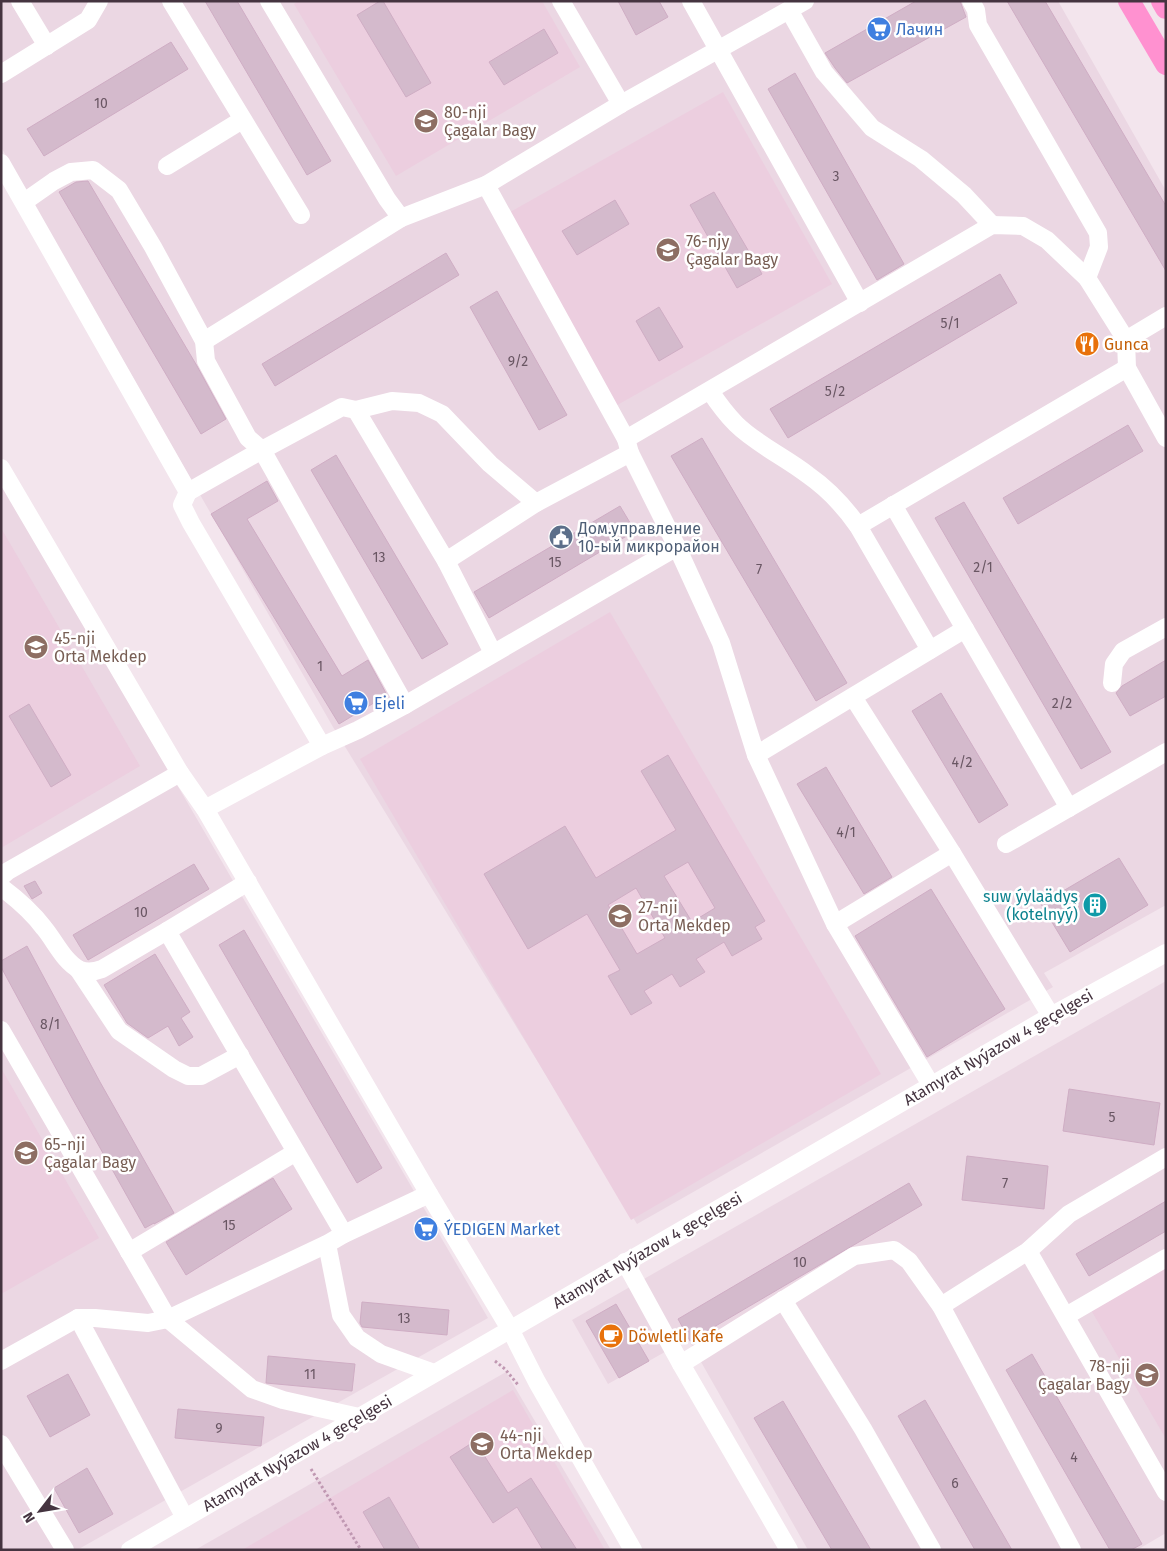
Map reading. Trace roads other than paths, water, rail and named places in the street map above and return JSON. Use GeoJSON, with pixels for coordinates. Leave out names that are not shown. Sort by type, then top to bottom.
{"type":"FeatureCollection","features":[{"type":"Feature","properties":{"kind":"main road"},"geometry":{"type":"LineString","coordinates":[[1129,1],[1166,64]]}},
{"type":"Feature","properties":{"kind":"main road"},"geometry":{"type":"LineString","coordinates":[[1162,1],[1166,8]]}},
{"type":"Feature","properties":{"kind":"street"},"geometry":{"type":"LineString","coordinates":[[20,1],[47,46]]}},
{"type":"Feature","properties":{"kind":"street"},"geometry":{"type":"LineString","coordinates":[[1,74],[88,20],[100,1]]}},
{"type":"Feature","properties":{"kind":"street"},"geometry":{"type":"LineString","coordinates":[[171,1],[301,215]]}},
{"type":"Feature","properties":{"kind":"street"},"geometry":{"type":"LineString","coordinates":[[269,1],[387,199],[401,218]]}},
{"type":"Feature","properties":{"kind":"street"},"geometry":{"type":"LineString","coordinates":[[561,1],[622,104]]}},
{"type":"Feature","properties":{"kind":"street"},"geometry":{"type":"LineString","coordinates":[[691,1],[860,303]]}},
{"type":"Feature","properties":{"kind":"street"},"geometry":{"type":"LineString","coordinates":[[204,341],[401,218],[486,185],[622,104],[805,1]]}},
{"type":"Feature","properties":{"kind":"street"},"geometry":{"type":"LineString","coordinates":[[971,1],[976,10],[978,25],[1098,232],[1099,247],[1087,278]]}},
{"type":"Feature","properties":{"kind":"street"},"geometry":{"type":"LineString","coordinates":[[789,10],[824,72],[872,128],[922,159],[964,194],[992,226]]}},
{"type":"Feature","properties":{"kind":"street"},"geometry":{"type":"LineString","coordinates":[[167,166],[242,120]]}},
{"type":"Feature","properties":{"kind":"street"},"geometry":{"type":"LineString","coordinates":[[1,163],[188,492]]}},
{"type":"Feature","properties":{"kind":"street"},"geometry":{"type":"LineString","coordinates":[[24,202],[54,181],[71,172],[93,170],[119,190],[153,247],[204,341],[206,361],[248,438],[262,450],[405,705]]}},
{"type":"Feature","properties":{"kind":"street"},"geometry":{"type":"LineString","coordinates":[[486,185],[628,446],[677,547],[721,643],[756,756],[834,924],[932,1084]]}},
{"type":"Feature","properties":{"kind":"street"},"geometry":{"type":"LineString","coordinates":[[446,560],[628,446],[710,391],[992,226],[1023,226],[1047,240],[1087,278],[1126,340],[1127,368],[1166,438]]}},
{"type":"Feature","properties":{"kind":"street"},"geometry":{"type":"LineString","coordinates":[[1126,340],[1166,316]]}},
{"type":"Feature","properties":{"kind":"street"},"geometry":{"type":"LineString","coordinates":[[858,526],[1127,368]]}},
{"type":"Feature","properties":{"kind":"street"},"geometry":{"type":"LineString","coordinates":[[710,391],[721,408],[737,425],[808,475],[845,508],[858,526],[930,650]]}},
{"type":"Feature","properties":{"kind":"street"},"geometry":{"type":"LineString","coordinates":[[322,746],[191,523],[182,505],[188,492],[342,407],[356,410],[392,401],[419,403],[442,414],[490,464],[536,503]]}},
{"type":"Feature","properties":{"kind":"street"},"geometry":{"type":"LineString","coordinates":[[356,410],[446,560],[493,653]]}},
{"type":"Feature","properties":{"kind":"street"},"geometry":{"type":"LineString","coordinates":[[1,468],[180,773],[205,809],[429,1194],[510,1329],[542,1390],[633,1550]]}},
{"type":"Feature","properties":{"kind":"street"},"geometry":{"type":"LineString","coordinates":[[893,505],[1069,808]]}},
{"type":"Feature","properties":{"kind":"street"},"geometry":{"type":"LineString","coordinates":[[205,809],[322,746],[358,730],[405,705],[677,547]]}},
{"type":"Feature","properties":{"kind":"street"},"geometry":{"type":"LineString","coordinates":[[1112,683],[1114,664],[1123,652],[1166,628]]}},
{"type":"Feature","properties":{"kind":"street"},"geometry":{"type":"LineString","coordinates":[[756,756],[965,629]]}},
{"type":"Feature","properties":{"kind":"street"},"geometry":{"type":"LineString","coordinates":[[853,697],[952,853],[1050,1016]]}},
{"type":"Feature","properties":{"kind":"street"},"geometry":{"type":"LineString","coordinates":[[1006,844],[1166,752]]}},
{"type":"Feature","properties":{"kind":"street"},"geometry":{"type":"LineString","coordinates":[[1,877],[8,871],[180,773]]}},
{"type":"Feature","properties":{"kind":"street"},"geometry":{"type":"LineString","coordinates":[[834,924],[952,853]]}},
{"type":"Feature","properties":{"kind":"street"},"geometry":{"type":"LineString","coordinates":[[78,969],[90,973],[102,970],[248,882]]}},
{"type":"Feature","properties":{"kind":"street"},"geometry":{"type":"LineString","coordinates":[[1,887],[20,902],[44,927],[67,960],[78,969],[118,1030],[174,1070],[188,1076],[201,1076],[240,1055]]}},
{"type":"Feature","properties":{"kind":"street"},"geometry":{"type":"LineString","coordinates":[[167,931],[344,1234]]}},
{"type":"Feature","properties":{"kind":"street","name":"Atamyrat Nyýazow 4 geçelgesi"},"geometry":{"type":"LineString","coordinates":[[130,1550],[932,1084],[1166,952]]}},
{"type":"Feature","properties":{"kind":"street"},"geometry":{"type":"LineString","coordinates":[[1,1030],[168,1319],[252,1389],[283,1400],[359,1417]]}},
{"type":"Feature","properties":{"kind":"street"},"geometry":{"type":"LineString","coordinates":[[129,1252],[296,1152]]}},
{"type":"Feature","properties":{"kind":"street"},"geometry":{"type":"LineString","coordinates":[[941,1306],[1028,1251],[1069,1214],[1166,1157]]}},
{"type":"Feature","properties":{"kind":"street"},"geometry":{"type":"LineString","coordinates":[[1,1361],[78,1318],[148,1323],[168,1319],[429,1194]]}},
{"type":"Feature","properties":{"kind":"street"},"geometry":{"type":"LineString","coordinates":[[328,1244],[341,1315],[357,1338],[381,1354],[434,1373]]}},
{"type":"Feature","properties":{"kind":"street"},"geometry":{"type":"LineString","coordinates":[[681,1364],[854,1256],[894,1250],[910,1261],[941,1306],[1072,1550]]}},
{"type":"Feature","properties":{"kind":"street"},"geometry":{"type":"LineString","coordinates":[[1028,1251],[1166,1492]]}},
{"type":"Feature","properties":{"kind":"street"},"geometry":{"type":"LineString","coordinates":[[1066,1316],[1166,1258]]}},
{"type":"Feature","properties":{"kind":"street"},"geometry":{"type":"LineString","coordinates":[[625,1262],[681,1364],[789,1550]]}},
{"type":"Feature","properties":{"kind":"street"},"geometry":{"type":"LineString","coordinates":[[783,1300],[864,1429],[932,1550]]}},
{"type":"Feature","properties":{"kind":"street"},"geometry":{"type":"LineString","coordinates":[[78,1318],[185,1518]]}},
{"type":"Feature","properties":{"kind":"street"},"geometry":{"type":"LineString","coordinates":[[1,1444],[65,1550]]}},
{"type":"Feature","properties":{"kind":"place","name":"Лачин"},"geometry":{"type":"Point","coordinates":[879,29]}},
{"type":"Feature","properties":{"kind":"place","name":"80-nji Çagalar Bagy"},"geometry":{"type":"Point","coordinates":[426,121]}},
{"type":"Feature","properties":{"kind":"place","name":"76-njy Çagalar Bagy"},"geometry":{"type":"Point","coordinates":[668,250]}},
{"type":"Feature","properties":{"kind":"place","name":"Gunca"},"geometry":{"type":"Point","coordinates":[1087,344]}},
{"type":"Feature","properties":{"kind":"place","name":"Дом.управление 10-ый микрорайон"},"geometry":{"type":"Point","coordinates":[561,537]}},
{"type":"Feature","properties":{"kind":"place","name":"45-nji Orta Mekdep"},"geometry":{"type":"Point","coordinates":[36,647]}},
{"type":"Feature","properties":{"kind":"place","name":"Ejeli"},"geometry":{"type":"Point","coordinates":[356,703]}},
{"type":"Feature","properties":{"kind":"place","name":"suw ýylaädyş (kotelnyý)"},"geometry":{"type":"Point","coordinates":[1095,905]}},
{"type":"Feature","properties":{"kind":"place","name":"27-nji Orta Mekdep"},"geometry":{"type":"Point","coordinates":[620,916]}},
{"type":"Feature","properties":{"kind":"place","name":"65-nji Çagalar Bagy"},"geometry":{"type":"Point","coordinates":[26,1153]}},
{"type":"Feature","properties":{"kind":"place","name":"ÝEDIGEN Market"},"geometry":{"type":"Point","coordinates":[426,1229]}},
{"type":"Feature","properties":{"kind":"place","name":"Döwletli Kafe"},"geometry":{"type":"Point","coordinates":[611,1336]}},
{"type":"Feature","properties":{"kind":"place","name":"78-nji Çagalar Bagy"},"geometry":{"type":"Point","coordinates":[1147,1375]}},
{"type":"Feature","properties":{"kind":"place","name":"44-nji Orta Mekdep"},"geometry":{"type":"Point","coordinates":[482,1444]}}]}
